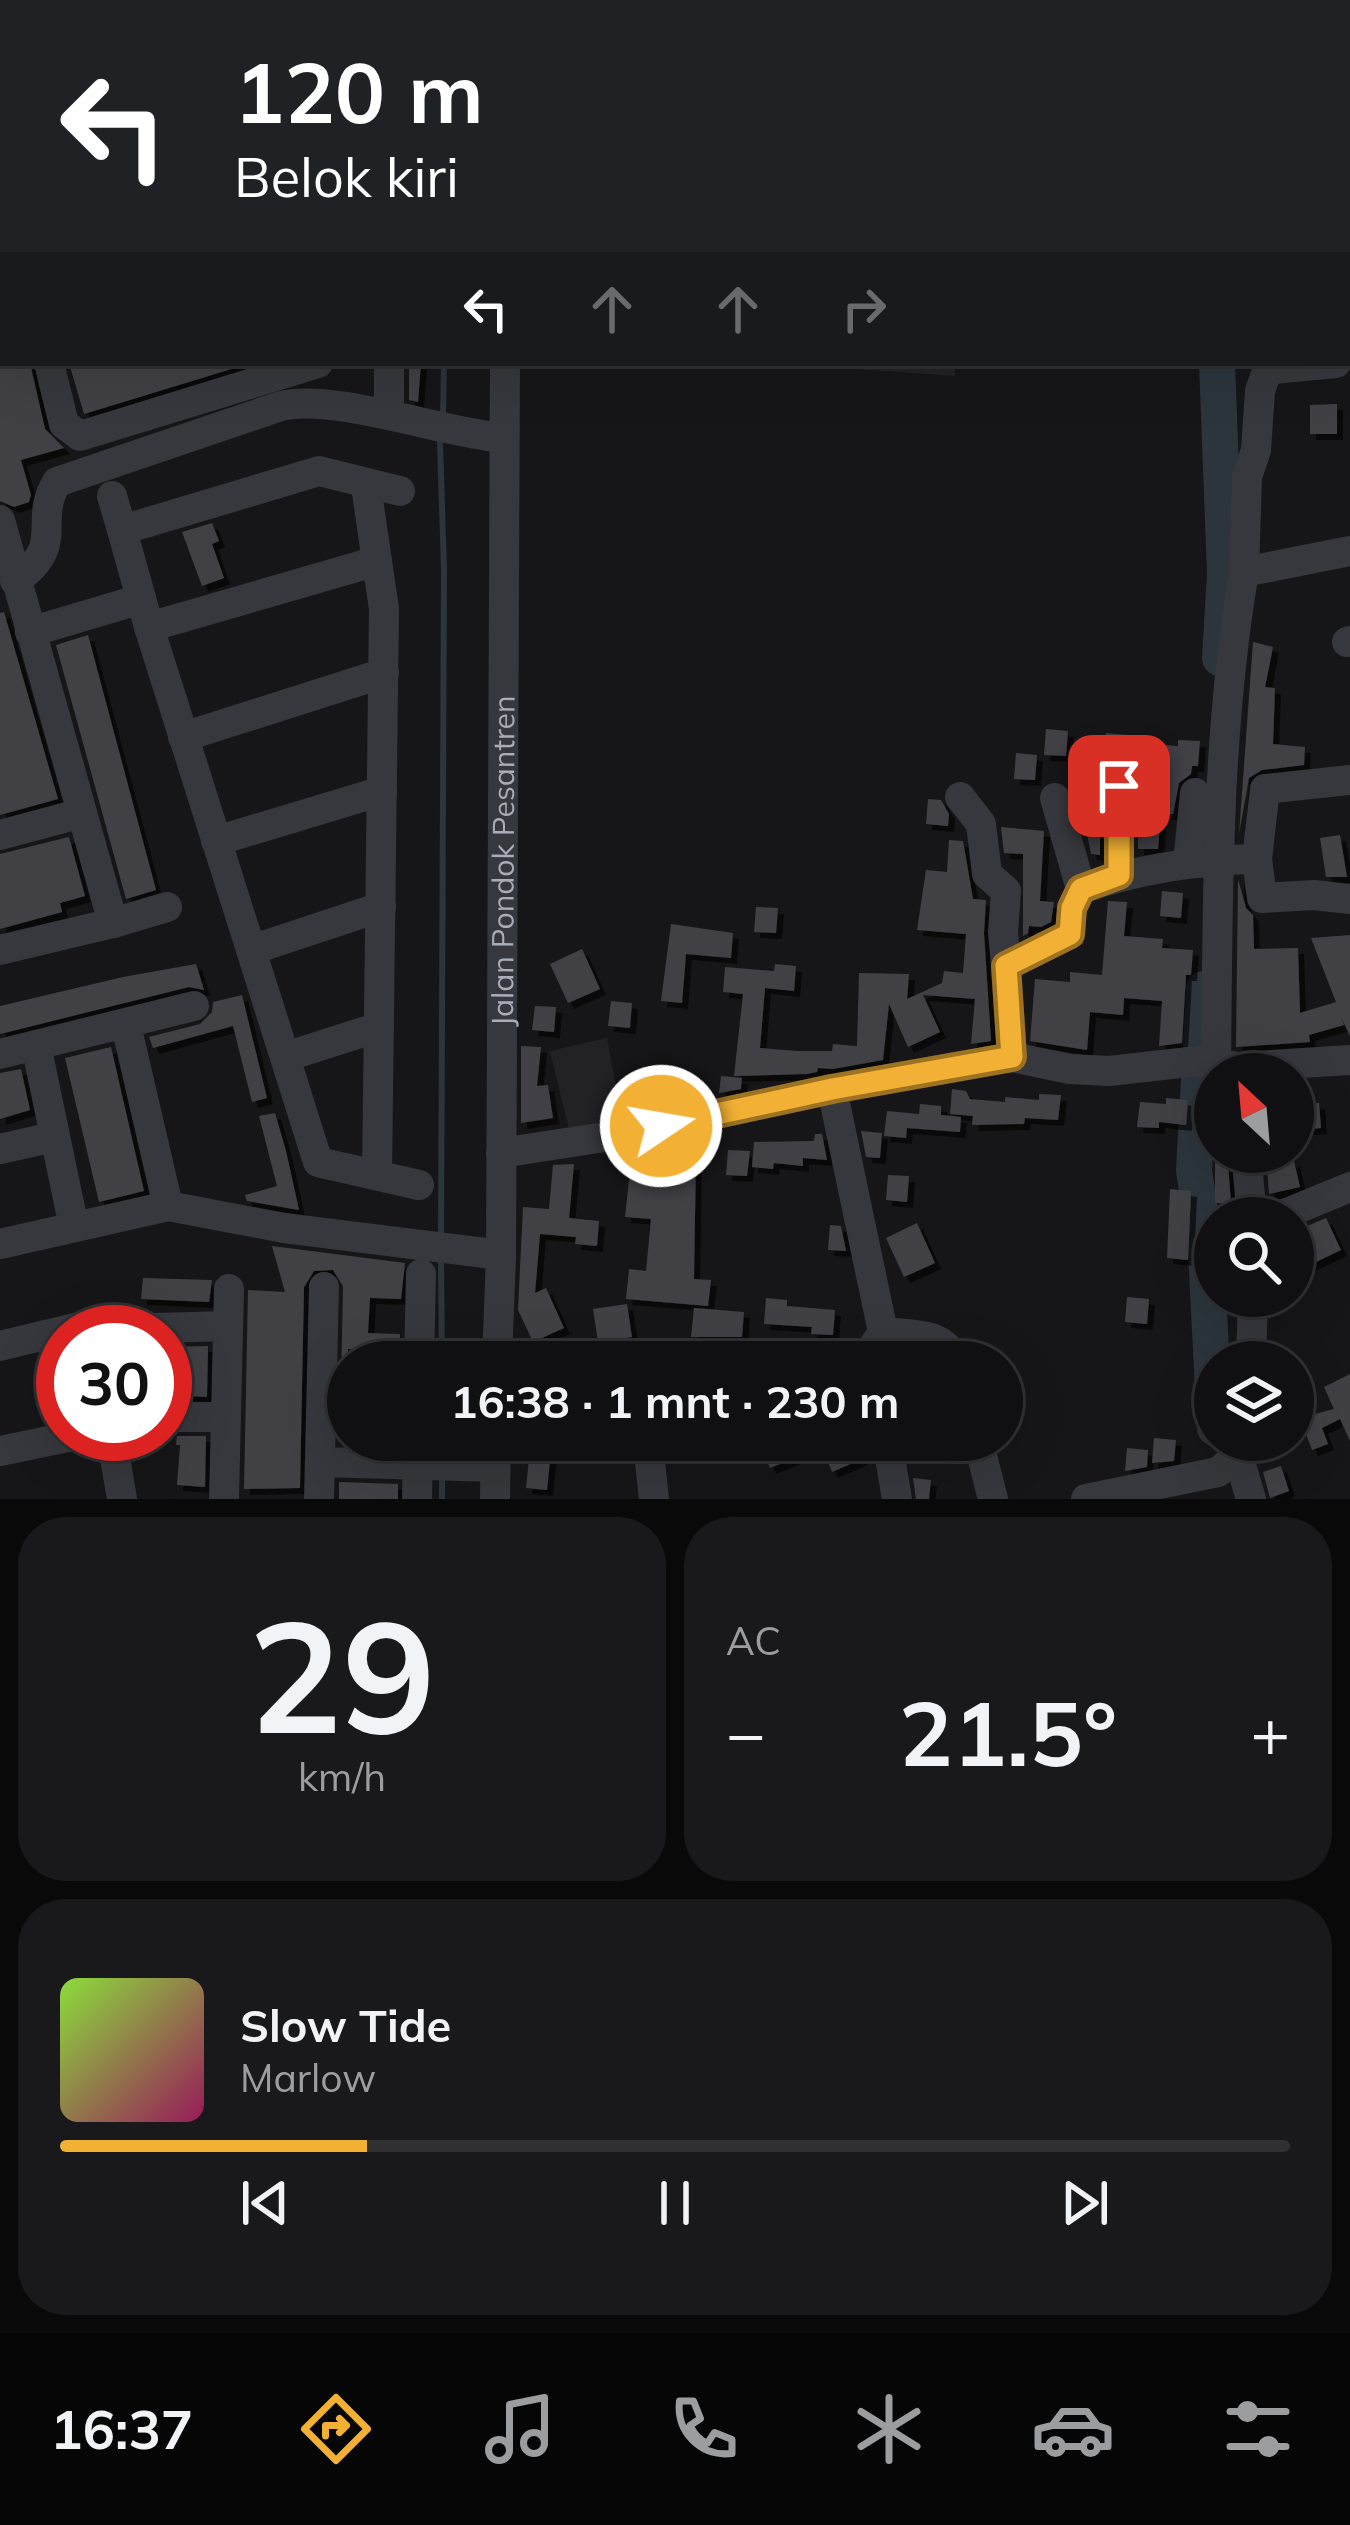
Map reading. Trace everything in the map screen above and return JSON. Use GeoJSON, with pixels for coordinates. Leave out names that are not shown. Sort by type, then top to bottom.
{"type":"FeatureCollection","features":[{"type":"Feature","properties":{"kind":"street"},"geometry":{"type":"LineString","coordinates":[[51,366],[64,424],[80,436],[308,366]]}},
{"type":"Feature","properties":{"kind":"street"},"geometry":{"type":"LineString","coordinates":[[388,366],[389,404]]}},
{"type":"Feature","properties":{"kind":"street","name":"Jalan Pondok Pesantren"},"geometry":{"type":"LineString","coordinates":[[497,1341],[505,366]]}},
{"type":"Feature","properties":{"kind":"street"},"geometry":{"type":"LineString","coordinates":[[1204,861],[1244,572],[1246,477],[1256,450],[1260,391],[1273,369],[1304,366]]}},
{"type":"Feature","properties":{"kind":"street"},"geometry":{"type":"LineString","coordinates":[[10,578],[34,568],[48,544],[47,499],[57,482],[281,406],[315,403],[466,435],[504,438]]}},
{"type":"Feature","properties":{"kind":"street"},"geometry":{"type":"LineString","coordinates":[[122,530],[310,472],[400,491]]}},
{"type":"Feature","properties":{"kind":"street"},"geometry":{"type":"LineString","coordinates":[[366,485],[385,609],[377,1174]]}},
{"type":"Feature","properties":{"kind":"street"},"geometry":{"type":"LineString","coordinates":[[112,496],[285,1057],[310,1161],[418,1185]]}},
{"type":"Feature","properties":{"kind":"street"},"geometry":{"type":"LineString","coordinates":[[0,520],[10,578],[30,632],[113,922]]}},
{"type":"Feature","properties":{"kind":"street"},"geometry":{"type":"LineString","coordinates":[[1244,572],[1350,551]]}},
{"type":"Feature","properties":{"kind":"street"},"geometry":{"type":"LineString","coordinates":[[30,632],[145,613],[377,561]]}},
{"type":"Feature","properties":{"kind":"street"},"geometry":{"type":"LineString","coordinates":[[184,737],[384,674]]}},
{"type":"Feature","properties":{"kind":"street"},"geometry":{"type":"LineString","coordinates":[[1350,781],[1265,789],[1257,859],[1262,898],[1350,899]]}},
{"type":"Feature","properties":{"kind":"street"},"geometry":{"type":"LineString","coordinates":[[1119,786],[1119,875]]}},
{"type":"Feature","properties":{"kind":"street"},"geometry":{"type":"LineString","coordinates":[[216,841],[382,791]]}},
{"type":"Feature","properties":{"kind":"street"},"geometry":{"type":"LineString","coordinates":[[1196,793],[1219,1053]]}},
{"type":"Feature","properties":{"kind":"street"},"geometry":{"type":"LineString","coordinates":[[960,797],[981,824],[987,874],[1006,891],[1003,932],[1012,1057]]}},
{"type":"Feature","properties":{"kind":"street"},"geometry":{"type":"LineString","coordinates":[[1006,966],[1070,934],[1072,908],[1081,889],[1055,798]]}},
{"type":"Feature","properties":{"kind":"street"},"geometry":{"type":"LineString","coordinates":[[0,835],[82,813]]}},
{"type":"Feature","properties":{"kind":"street"},"geometry":{"type":"LineString","coordinates":[[1081,889],[1119,875],[1204,861],[1257,859]]}},
{"type":"Feature","properties":{"kind":"street"},"geometry":{"type":"LineString","coordinates":[[0,950],[167,907]]}},
{"type":"Feature","properties":{"kind":"street"},"geometry":{"type":"LineString","coordinates":[[251,950],[380,908]]}},
{"type":"Feature","properties":{"kind":"street"},"geometry":{"type":"LineString","coordinates":[[0,1054],[194,1006]]}},
{"type":"Feature","properties":{"kind":"street"},"geometry":{"type":"LineString","coordinates":[[125,1025],[168,1206]]}},
{"type":"Feature","properties":{"kind":"street"},"geometry":{"type":"LineString","coordinates":[[285,1057],[379,1027]]}},
{"type":"Feature","properties":{"kind":"street"},"geometry":{"type":"LineString","coordinates":[[36,1045],[74,1227]]}},
{"type":"Feature","properties":{"kind":"street"},"geometry":{"type":"LineString","coordinates":[[501,1153],[618,1136],[832,1089],[1012,1057],[1070,1069],[1194,1066]]}},
{"type":"Feature","properties":{"kind":"street"},"geometry":{"type":"LineString","coordinates":[[1314,1061],[1350,1060]]}},
{"type":"Feature","properties":{"kind":"street"},"geometry":{"type":"LineString","coordinates":[[832,1089],[883,1332],[877,1341]]}},
{"type":"Feature","properties":{"kind":"street"},"geometry":{"type":"LineString","coordinates":[[0,1149],[53,1137]]}},
{"type":"Feature","properties":{"kind":"street"},"geometry":{"type":"LineString","coordinates":[[1314,1202],[1350,1187]]}},
{"type":"Feature","properties":{"kind":"street"},"geometry":{"type":"LineString","coordinates":[[0,1244],[168,1206],[435,1258],[500,1256]]}},
{"type":"Feature","properties":{"kind":"street"},"geometry":{"type":"LineString","coordinates":[[422,1341],[435,1258]]}},
{"type":"Feature","properties":{"kind":"street"},"geometry":{"type":"LineString","coordinates":[[319,1499],[324,1287]]}},
{"type":"Feature","properties":{"kind":"street"},"geometry":{"type":"LineString","coordinates":[[224,1499],[229,1289]]}},
{"type":"Feature","properties":{"kind":"street"},"geometry":{"type":"LineString","coordinates":[[192,1327],[228,1326]]}},
{"type":"Feature","properties":{"kind":"street"},"geometry":{"type":"LineString","coordinates":[[883,1332],[942,1341]]}},
{"type":"Feature","properties":{"kind":"street"},"geometry":{"type":"LineString","coordinates":[[0,1346],[36,1337]]}},
{"type":"Feature","properties":{"kind":"street"},"geometry":{"type":"LineString","coordinates":[[192,1417],[226,1417]]}},
{"type":"Feature","properties":{"kind":"street"},"geometry":{"type":"LineString","coordinates":[[0,1451],[36,1444]]}},
{"type":"Feature","properties":{"kind":"street"},"geometry":{"type":"LineString","coordinates":[[116,1461],[122,1499]]}},
{"type":"Feature","properties":{"kind":"street"},"geometry":{"type":"LineString","coordinates":[[320,1462],[342,1461]]}},
{"type":"Feature","properties":{"kind":"street"},"geometry":{"type":"LineString","coordinates":[[417,1499],[429,1461]]}},
{"type":"Feature","properties":{"kind":"street"},"geometry":{"type":"LineString","coordinates":[[495,1499],[496,1461]]}},
{"type":"Feature","properties":{"kind":"street"},"geometry":{"type":"LineString","coordinates":[[890,1461],[897,1499]]}},
{"type":"Feature","properties":{"kind":"street"},"geometry":{"type":"LineString","coordinates":[[984,1461],[993,1499]]}},
{"type":"Feature","properties":{"kind":"street"},"geometry":{"type":"LineString","coordinates":[[650,1462],[654,1499]]}},
{"type":"Feature","properties":{"kind":"street"},"geometry":{"type":"LineString","coordinates":[[1086,1499],[1229,1466],[1251,1499]]}},
{"type":"Feature","properties":{"kind":"shaded area"},"geometry":{"type":"Polygon","coordinates":[[[811,366],[955,366],[955,376],[811,366]]]}},
{"type":"Feature","properties":{"kind":"shaded area"},"geometry":{"type":"Polygon","coordinates":[[[607,1038],[622,1118],[569,1129],[550,1051],[607,1038]]]}},
{"type":"Feature","properties":{"kind":"building"},"geometry":{"type":"Polygon","coordinates":[[[0,366],[31,366],[45,429],[64,448],[21,460],[29,502],[14,507],[0,501],[0,366]]]}},
{"type":"Feature","properties":{"kind":"building"},"geometry":{"type":"Polygon","coordinates":[[[70,366],[241,366],[84,414],[70,366]]]}},
{"type":"Feature","properties":{"kind":"building"},"geometry":{"type":"Polygon","coordinates":[[[409,366],[421,366],[418,402],[409,400],[409,366]]]}},
{"type":"Feature","properties":{"kind":"building"},"geometry":{"type":"Polygon","coordinates":[[[1337,404],[1337,434],[1310,434],[1310,405],[1337,404]]]}},
{"type":"Feature","properties":{"kind":"building"},"geometry":{"type":"Polygon","coordinates":[[[212,523],[219,541],[212,544],[224,578],[202,586],[182,532],[212,523]]]}},
{"type":"Feature","properties":{"kind":"building"},"geometry":{"type":"Polygon","coordinates":[[[4,612],[58,799],[0,815],[0,613],[4,612]]]}},
{"type":"Feature","properties":{"kind":"building"},"geometry":{"type":"Polygon","coordinates":[[[88,635],[156,890],[126,899],[56,645],[88,635]]]}},
{"type":"Feature","properties":{"kind":"building"},"geometry":{"type":"Polygon","coordinates":[[[1253,642],[1273,647],[1265,687],[1275,688],[1273,744],[1305,747],[1304,765],[1262,770],[1249,778],[1239,834],[1253,642]]]}},
{"type":"Feature","properties":{"kind":"building"},"geometry":{"type":"Polygon","coordinates":[[[1046,729],[1068,731],[1066,756],[1044,755],[1046,729]]]}},
{"type":"Feature","properties":{"kind":"building"},"geometry":{"type":"Polygon","coordinates":[[[1106,733],[1127,735],[1126,742],[1178,746],[1178,740],[1200,741],[1198,766],[1192,766],[1191,774],[1179,783],[1173,814],[1166,814],[1170,771],[1138,768],[1138,761],[1103,758],[1106,733]]]}},
{"type":"Feature","properties":{"kind":"building"},"geometry":{"type":"Polygon","coordinates":[[[1016,753],[1037,755],[1035,780],[1014,779],[1016,753]]]}},
{"type":"Feature","properties":{"kind":"building"},"geometry":{"type":"Polygon","coordinates":[[[928,799],[941,800],[949,814],[948,826],[926,824],[928,799]]]}},
{"type":"Feature","properties":{"kind":"building"},"geometry":{"type":"Polygon","coordinates":[[[1138,823],[1160,825],[1158,849],[1138,849],[1138,823]]]}},
{"type":"Feature","properties":{"kind":"building"},"geometry":{"type":"Polygon","coordinates":[[[1001,827],[1044,831],[1040,901],[1054,902],[1051,922],[1029,926],[1023,936],[1023,854],[1004,853],[1001,827]]]}},
{"type":"Feature","properties":{"kind":"building"},"geometry":{"type":"Polygon","coordinates":[[[1086,828],[1100,829],[1100,855],[1091,854],[1086,828]]]}},
{"type":"Feature","properties":{"kind":"building"},"geometry":{"type":"Polygon","coordinates":[[[1340,835],[1347,877],[1326,877],[1320,838],[1340,835]]]}},
{"type":"Feature","properties":{"kind":"building"},"geometry":{"type":"Polygon","coordinates":[[[69,837],[85,896],[60,903],[62,912],[0,929],[0,854],[69,837]]]}},
{"type":"Feature","properties":{"kind":"building"},"geometry":{"type":"Polygon","coordinates":[[[949,840],[963,841],[973,899],[986,900],[991,1041],[971,1044],[975,999],[923,995],[940,1032],[908,1047],[889,1004],[883,1060],[818,1068],[807,1074],[734,1076],[743,994],[723,992],[725,967],[774,971],[775,964],[796,966],[794,991],[765,988],[760,1048],[797,1051],[832,1051],[833,1044],[857,1046],[859,973],[909,974],[907,999],[942,983],[944,971],[963,973],[966,934],[917,930],[926,870],[947,872],[949,840]]]}},
{"type":"Feature","properties":{"kind":"building"},"geometry":{"type":"Polygon","coordinates":[[[1238,879],[1246,908],[1253,915],[1254,949],[1298,948],[1300,1013],[1336,1002],[1311,938],[1350,935],[1350,1036],[1341,1017],[1344,1025],[1309,1035],[1310,1042],[1236,1047],[1238,879]]]}},
{"type":"Feature","properties":{"kind":"building"},"geometry":{"type":"Polygon","coordinates":[[[1162,891],[1183,893],[1181,918],[1160,916],[1162,891]]]}},
{"type":"Feature","properties":{"kind":"building"},"geometry":{"type":"Polygon","coordinates":[[[1108,901],[1127,902],[1124,936],[1163,939],[1162,948],[1193,950],[1191,975],[1186,975],[1182,1043],[1159,1046],[1162,1001],[1124,998],[1123,1015],[1090,1012],[1087,1050],[1030,1041],[1035,979],[1070,982],[1070,972],[1102,975],[1108,901]]]}},
{"type":"Feature","properties":{"kind":"building"},"geometry":{"type":"Polygon","coordinates":[[[756,907],[778,908],[776,933],[754,932],[756,907]]]}},
{"type":"Feature","properties":{"kind":"building"},"geometry":{"type":"Polygon","coordinates":[[[671,924],[733,933],[731,958],[686,954],[682,1003],[661,1001],[671,924]]]}},
{"type":"Feature","properties":{"kind":"building"},"geometry":{"type":"Polygon","coordinates":[[[582,949],[600,989],[568,1003],[550,964],[582,949]]]}},
{"type":"Feature","properties":{"kind":"building"},"geometry":{"type":"Polygon","coordinates":[[[196,964],[204,990],[189,987],[0,1034],[0,1006],[196,964]]]}},
{"type":"Feature","properties":{"kind":"building"},"geometry":{"type":"Polygon","coordinates":[[[242,995],[267,1098],[252,1102],[233,1026],[153,1048],[149,1037],[200,1024],[212,1012],[213,1002],[242,995]]]}},
{"type":"Feature","properties":{"kind":"building"},"geometry":{"type":"Polygon","coordinates":[[[611,1001],[632,1003],[630,1028],[608,1026],[611,1001]]]}},
{"type":"Feature","properties":{"kind":"building"},"geometry":{"type":"Polygon","coordinates":[[[535,1006],[556,1007],[554,1032],[532,1030],[535,1006]]]}},
{"type":"Feature","properties":{"kind":"building"},"geometry":{"type":"Polygon","coordinates":[[[521,1046],[541,1047],[537,1086],[548,1085],[553,1118],[521,1123],[521,1046]]]}},
{"type":"Feature","properties":{"kind":"building"},"geometry":{"type":"Polygon","coordinates":[[[111,1047],[144,1191],[99,1202],[65,1058],[111,1047]]]}},
{"type":"Feature","properties":{"kind":"building"},"geometry":{"type":"Polygon","coordinates":[[[21,1069],[30,1110],[0,1119],[0,1073],[21,1069]]]}},
{"type":"Feature","properties":{"kind":"building"},"geometry":{"type":"Polygon","coordinates":[[[721,1076],[742,1078],[741,1089],[719,1093],[721,1076]]]}},
{"type":"Feature","properties":{"kind":"building"},"geometry":{"type":"Polygon","coordinates":[[[952,1089],[966,1091],[970,1099],[1005,1102],[1005,1097],[1039,1100],[1039,1094],[1061,1095],[1058,1120],[1025,1118],[1024,1124],[972,1125],[973,1116],[950,1114],[952,1089]]]}},
{"type":"Feature","properties":{"kind":"building"},"geometry":{"type":"Polygon","coordinates":[[[1166,1098],[1188,1100],[1186,1125],[1159,1122],[1159,1128],[1137,1127],[1140,1102],[1166,1104],[1166,1098]]]}},
{"type":"Feature","properties":{"kind":"building"},"geometry":{"type":"Polygon","coordinates":[[[1319,1103],[1321,1128],[1314,1129],[1314,1104],[1319,1103]]]}},
{"type":"Feature","properties":{"kind":"building"},"geometry":{"type":"Polygon","coordinates":[[[920,1104],[941,1106],[941,1115],[961,1117],[960,1132],[907,1128],[906,1138],[884,1136],[887,1111],[919,1114],[920,1104]]]}},
{"type":"Feature","properties":{"kind":"building"},"geometry":{"type":"Polygon","coordinates":[[[275,1113],[299,1210],[247,1201],[245,1195],[277,1186],[259,1116],[275,1113]]]}},
{"type":"Feature","properties":{"kind":"building"},"geometry":{"type":"Polygon","coordinates":[[[861,1131],[882,1133],[880,1158],[866,1157],[861,1131]]]}},
{"type":"Feature","properties":{"kind":"building"},"geometry":{"type":"Polygon","coordinates":[[[815,1134],[822,1134],[827,1160],[803,1158],[803,1166],[752,1167],[754,1142],[814,1141],[815,1134]]]}},
{"type":"Feature","properties":{"kind":"building"},"geometry":{"type":"Polygon","coordinates":[[[728,1150],[750,1151],[747,1176],[726,1175],[728,1150]]]}},
{"type":"Feature","properties":{"kind":"building"},"geometry":{"type":"Polygon","coordinates":[[[632,1152],[696,1155],[694,1279],[711,1280],[708,1306],[626,1299],[629,1269],[646,1271],[651,1219],[625,1217],[632,1152]]]}},
{"type":"Feature","properties":{"kind":"building"},"geometry":{"type":"Polygon","coordinates":[[[574,1164],[569,1218],[599,1221],[597,1246],[575,1244],[576,1237],[540,1234],[535,1293],[546,1288],[564,1328],[533,1341],[518,1310],[523,1207],[549,1209],[553,1165],[574,1164]]]}},
{"type":"Feature","properties":{"kind":"building"},"geometry":{"type":"Polygon","coordinates":[[[1215,1173],[1229,1173],[1231,1197],[1215,1197],[1215,1173]]]}},
{"type":"Feature","properties":{"kind":"building"},"geometry":{"type":"Polygon","coordinates":[[[1267,1173],[1297,1173],[1300,1187],[1269,1194],[1267,1173]]]}},
{"type":"Feature","properties":{"kind":"building"},"geometry":{"type":"Polygon","coordinates":[[[888,1175],[909,1176],[907,1202],[886,1200],[888,1175]]]}},
{"type":"Feature","properties":{"kind":"building"},"geometry":{"type":"Polygon","coordinates":[[[1170,1189],[1191,1191],[1188,1260],[1167,1258],[1170,1189]]]}},
{"type":"Feature","properties":{"kind":"building"},"geometry":{"type":"Polygon","coordinates":[[[1326,1218],[1341,1250],[1314,1263],[1314,1223],[1326,1218]]]}},
{"type":"Feature","properties":{"kind":"building"},"geometry":{"type":"Polygon","coordinates":[[[917,1223],[935,1263],[904,1277],[886,1238],[917,1223]]]}},
{"type":"Feature","properties":{"kind":"building"},"geometry":{"type":"Polygon","coordinates":[[[830,1225],[841,1226],[846,1251],[828,1250],[830,1225]]]}},
{"type":"Feature","properties":{"kind":"building"},"geometry":{"type":"Polygon","coordinates":[[[272,1246],[405,1263],[401,1299],[370,1298],[368,1333],[400,1334],[400,1341],[342,1341],[343,1286],[333,1270],[314,1271],[304,1287],[300,1488],[244,1489],[248,1290],[285,1292],[272,1246]]]}},
{"type":"Feature","properties":{"kind":"building"},"geometry":{"type":"Polygon","coordinates":[[[143,1278],[212,1280],[209,1302],[141,1299],[143,1278]]]}},
{"type":"Feature","properties":{"kind":"building"},"geometry":{"type":"Polygon","coordinates":[[[1127,1297],[1149,1299],[1147,1324],[1125,1322],[1127,1297]]]}},
{"type":"Feature","properties":{"kind":"building"},"geometry":{"type":"Polygon","coordinates":[[[766,1298],[787,1300],[787,1306],[835,1310],[833,1335],[811,1334],[812,1327],[764,1324],[766,1298]]]}},
{"type":"Feature","properties":{"kind":"building"},"geometry":{"type":"Polygon","coordinates":[[[627,1304],[632,1337],[598,1341],[593,1309],[627,1304]]]}},
{"type":"Feature","properties":{"kind":"building"},"geometry":{"type":"Polygon","coordinates":[[[694,1308],[744,1312],[742,1337],[691,1337],[694,1308]]]}},
{"type":"Feature","properties":{"kind":"building"},"geometry":{"type":"Polygon","coordinates":[[[192,1346],[208,1346],[207,1397],[192,1396],[192,1346]]]}},
{"type":"Feature","properties":{"kind":"building"},"geometry":{"type":"Polygon","coordinates":[[[1350,1374],[1350,1441],[1340,1419],[1322,1428],[1328,1444],[1314,1449],[1314,1414],[1334,1409],[1324,1387],[1350,1374]]]}},
{"type":"Feature","properties":{"kind":"building"},"geometry":{"type":"Polygon","coordinates":[[[192,1436],[206,1436],[205,1487],[177,1485],[179,1461],[192,1461],[192,1436]]]}},
{"type":"Feature","properties":{"kind":"building"},"geometry":{"type":"Polygon","coordinates":[[[1154,1438],[1176,1440],[1174,1461],[1152,1463],[1154,1438]]]}},
{"type":"Feature","properties":{"kind":"building"},"geometry":{"type":"Polygon","coordinates":[[[1127,1448],[1148,1450],[1147,1467],[1125,1471],[1127,1448]]]}},
{"type":"Feature","properties":{"kind":"building"},"geometry":{"type":"Polygon","coordinates":[[[529,1461],[550,1461],[547,1490],[526,1488],[529,1461]]]}},
{"type":"Feature","properties":{"kind":"building"},"geometry":{"type":"Polygon","coordinates":[[[828,1461],[857,1461],[832,1472],[828,1461]]]}},
{"type":"Feature","properties":{"kind":"building"},"geometry":{"type":"Polygon","coordinates":[[[1281,1466],[1289,1491],[1270,1498],[1263,1472],[1281,1466]]]}},
{"type":"Feature","properties":{"kind":"building"},"geometry":{"type":"Polygon","coordinates":[[[913,1478],[931,1480],[929,1499],[916,1499],[913,1478]]]}},
{"type":"Feature","properties":{"kind":"building"},"geometry":{"type":"Polygon","coordinates":[[[339,1482],[398,1484],[398,1499],[339,1499],[339,1482]]]}},
{"type":"Feature","properties":{"kind":"waterway"},"geometry":{"type":"LineString","coordinates":[[443,415],[444,366]]}},
{"type":"Feature","properties":{"kind":"waterway"},"geometry":{"type":"LineString","coordinates":[[1217,366],[1225,574],[1220,658]]}},
{"type":"Feature","properties":{"kind":"waterway"},"geometry":{"type":"LineString","coordinates":[[440,442],[444,571],[441,1238]]}},
{"type":"Feature","properties":{"kind":"waterway"},"geometry":{"type":"LineString","coordinates":[[1204,989],[1194,1170],[1206,1252],[1211,1341]]}},
{"type":"Feature","properties":{"kind":"waterway"},"geometry":{"type":"LineString","coordinates":[[441,1258],[442,1341]]}},
{"type":"Feature","properties":{"kind":"waterway"},"geometry":{"type":"LineString","coordinates":[[442,1473],[442,1499]]}},
{"type":"Feature","properties":{"kind":"route"},"geometry":{"type":"LineString","coordinates":[[661,1126],[1012,1057],[1006,966],[1060,943],[1070,934],[1072,908],[1081,889],[1119,875],[1119,786]]}}]}
